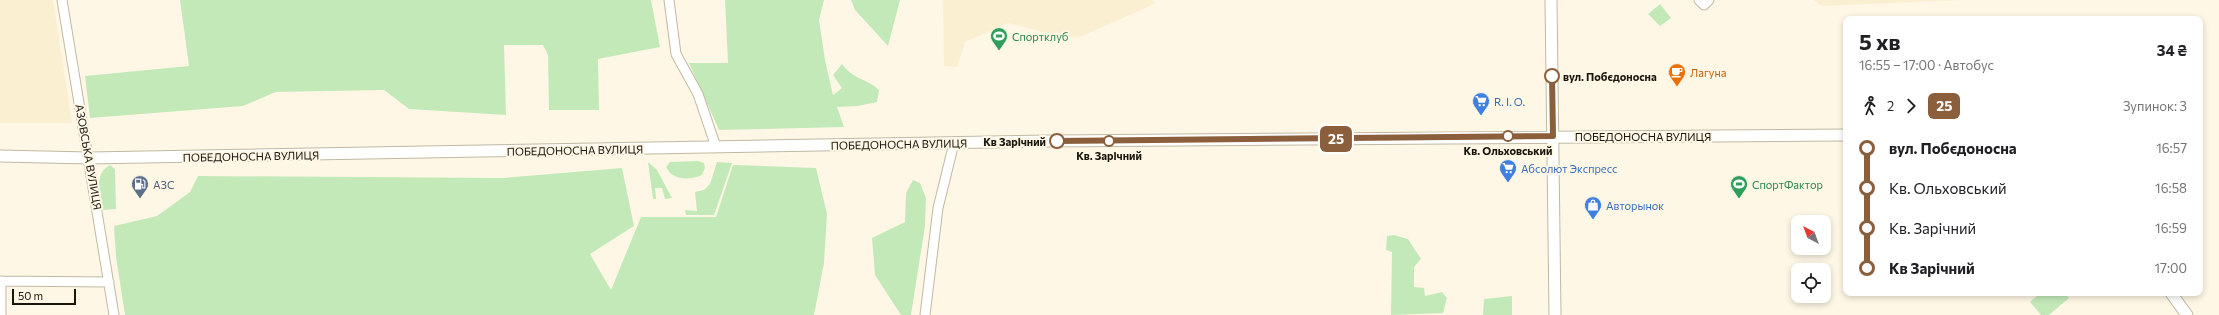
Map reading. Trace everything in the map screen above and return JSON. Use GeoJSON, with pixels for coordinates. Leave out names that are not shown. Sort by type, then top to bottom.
{"type":"FeatureCollection","features":[{"type":"Feature","properties":{"kind":"street","name":"АЗОВСЬКА ВУЛИЦЯ"},"geometry":{"type":"LineString","coordinates":[[62,0],[110,282],[114,315]]}},
{"type":"Feature","properties":{"kind":"street"},"geometry":{"type":"LineString","coordinates":[[669,0],[676,54],[698,94],[716,147]]}},
{"type":"Feature","properties":{"kind":"street"},"geometry":{"type":"LineString","coordinates":[[1551,0],[1555,315]]}},
{"type":"Feature","properties":{"kind":"street"},"geometry":{"type":"LineString","coordinates":[[1699,0],[1704,5],[1709,0]]}},
{"type":"Feature","properties":{"kind":"street","name":"ПОБЕДОНОСНА ВУЛИЦЯ"},"geometry":{"type":"LineString","coordinates":[[0,156],[89,158],[954,143],[1553,136],[1843,135]]}},
{"type":"Feature","properties":{"kind":"street"},"geometry":{"type":"LineString","coordinates":[[925,315],[938,208],[954,143]]}},
{"type":"Feature","properties":{"kind":"street"},"geometry":{"type":"LineString","coordinates":[[1,315],[0,281],[110,282]]}},
{"type":"Feature","properties":{"kind":"street"},"geometry":{"type":"LineString","coordinates":[[2173,296],[2187,315]]}},
{"type":"Feature","properties":{"kind":"shaded area"},"geometry":{"type":"Polygon","coordinates":[[[0,0],[53,0],[72,123],[0,123],[0,0]]]}},
{"type":"Feature","properties":{"kind":"shaded area"},"geometry":{"type":"Polygon","coordinates":[[[943,0],[1153,0],[1154,4],[1080,37],[1057,36],[1008,23],[965,42],[957,67],[944,66],[943,0]]]}},
{"type":"Feature","properties":{"kind":"shaded area"},"geometry":{"type":"Polygon","coordinates":[[[1813,0],[1962,0],[1822,6],[1813,0]]]}},
{"type":"Feature","properties":{"kind":"green space"},"geometry":{"type":"Polygon","coordinates":[[[180,0],[651,0],[660,47],[598,59],[599,110],[549,110],[548,55],[543,45],[504,45],[506,115],[409,109],[384,90],[276,92],[243,106],[90,118],[85,76],[189,66],[180,0]]]}},
{"type":"Feature","properties":{"kind":"green space"},"geometry":{"type":"Polygon","coordinates":[[[725,0],[824,0],[819,20],[825,60],[833,95],[842,88],[833,75],[842,64],[851,73],[879,90],[877,102],[858,106],[837,107],[844,127],[719,130],[689,63],[728,63],[725,0]]]}},
{"type":"Feature","properties":{"kind":"green space"},"geometry":{"type":"Polygon","coordinates":[[[851,0],[900,0],[888,46],[855,10],[851,0]]]}},
{"type":"Feature","properties":{"kind":"green space"},"geometry":{"type":"Polygon","coordinates":[[[1660,4],[1671,18],[1660,26],[1648,14],[1660,4]]]}},
{"type":"Feature","properties":{"kind":"green space"},"geometry":{"type":"Polygon","coordinates":[[[698,161],[704,163],[705,168],[702,175],[692,178],[686,179],[672,175],[666,167],[670,162],[698,161]]]}},
{"type":"Feature","properties":{"kind":"green space"},"geometry":{"type":"Polygon","coordinates":[[[648,162],[657,170],[672,198],[665,199],[662,188],[655,188],[656,199],[653,199],[648,162]]]}},
{"type":"Feature","properties":{"kind":"green space"},"geometry":{"type":"Polygon","coordinates":[[[717,162],[732,163],[714,215],[686,215],[685,210],[697,211],[695,192],[704,190],[710,184],[717,162]]]}},
{"type":"Feature","properties":{"kind":"green space"},"geometry":{"type":"Polygon","coordinates":[[[110,165],[115,169],[116,209],[103,210],[99,185],[101,174],[110,165]]]}},
{"type":"Feature","properties":{"kind":"green space"},"geometry":{"type":"Polygon","coordinates":[[[733,165],[816,168],[827,214],[824,263],[814,315],[125,315],[116,257],[114,226],[157,216],[190,192],[198,176],[503,178],[622,168],[634,226],[590,254],[611,290],[641,217],[716,217],[733,165]]]}},
{"type":"Feature","properties":{"kind":"green space"},"geometry":{"type":"Polygon","coordinates":[[[913,180],[920,183],[926,198],[925,226],[911,315],[901,315],[875,275],[872,238],[905,222],[906,193],[913,180]]]}},
{"type":"Feature","properties":{"kind":"green space"},"geometry":{"type":"Polygon","coordinates":[[[1394,235],[1408,239],[1421,259],[1414,267],[1414,287],[1424,288],[1425,296],[1442,292],[1447,298],[1443,313],[1391,315],[1392,252],[1386,250],[1387,236],[1394,235]]]}},
{"type":"Feature","properties":{"kind":"green space"},"geometry":{"type":"Polygon","coordinates":[[[1512,296],[1512,315],[1483,315],[1484,299],[1512,296]]]}},
{"type":"Feature","properties":{"kind":"green space"},"geometry":{"type":"Polygon","coordinates":[[[2037,296],[2067,296],[2069,298],[2049,315],[2041,315],[2030,302],[2037,296]]]}},
{"type":"Feature","properties":{"kind":"bus line","name":"25"},"geometry":{"type":"LineString","coordinates":[[1057,141],[1553,136],[1552,76]]}},
{"type":"Feature","properties":{"kind":"place","name":"Спортклуб"},"geometry":{"type":"Point","coordinates":[999,51]}},
{"type":"Feature","properties":{"kind":"place","name":"вул. Побєдоносна"},"geometry":{"type":"Point","coordinates":[1552,76]}},
{"type":"Feature","properties":{"kind":"place","name":"Лагуна"},"geometry":{"type":"Point","coordinates":[1677,87]}},
{"type":"Feature","properties":{"kind":"place","name":"R. I. O."},"geometry":{"type":"Point","coordinates":[1481,116]}},
{"type":"Feature","properties":{"kind":"place","name":"Кв. Ольховський"},"geometry":{"type":"Point","coordinates":[1508,136]}},
{"type":"Feature","properties":{"kind":"place","name":"Кв Зарічний"},"geometry":{"type":"Point","coordinates":[1057,141]}},
{"type":"Feature","properties":{"kind":"place","name":"Кв. Зарічний"},"geometry":{"type":"Point","coordinates":[1109,141]}},
{"type":"Feature","properties":{"kind":"place","name":"Абсолют Экспресс"},"geometry":{"type":"Point","coordinates":[1508,183]}},
{"type":"Feature","properties":{"kind":"place","name":"АЗС"},"geometry":{"type":"Point","coordinates":[140,199]}},
{"type":"Feature","properties":{"kind":"place","name":"СпортФактор"},"geometry":{"type":"Point","coordinates":[1739,199]}},
{"type":"Feature","properties":{"kind":"place","name":"Авторынок"},"geometry":{"type":"Point","coordinates":[1593,220]}}]}
